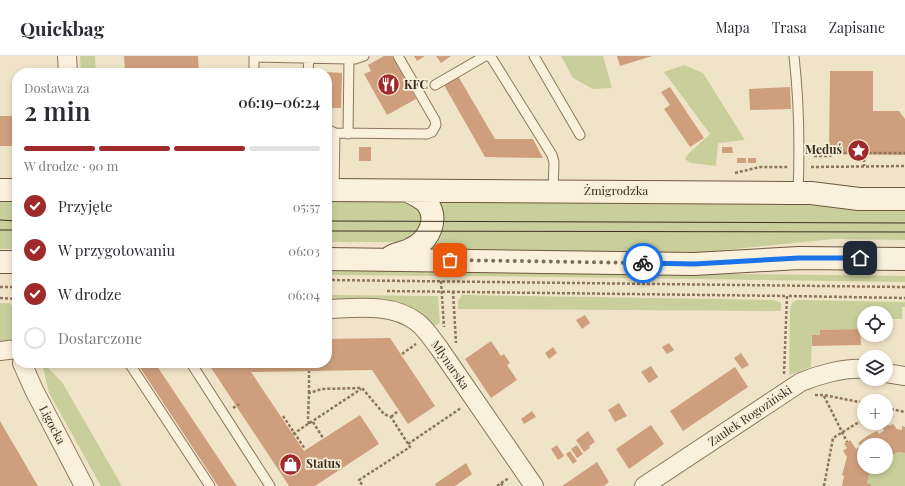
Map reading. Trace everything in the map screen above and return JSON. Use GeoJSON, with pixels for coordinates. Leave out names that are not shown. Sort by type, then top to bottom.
{"type":"FeatureCollection","features":[{"type":"Feature","properties":{"kind":"main road"},"geometry":{"type":"LineString","coordinates":[[0,190],[12,190]]}},
{"type":"Feature","properties":{"kind":"main road","name":"Żmigrodzka"},"geometry":{"type":"LineString","coordinates":[[332,190],[798,193],[859,198],[905,199]]}},
{"type":"Feature","properties":{"kind":"main road"},"geometry":{"type":"LineString","coordinates":[[384,259],[413,248],[427,238],[432,226],[431,212],[427,204],[420,197],[408,191]]}},
{"type":"Feature","properties":{"kind":"main road"},"geometry":{"type":"LineString","coordinates":[[332,259],[694,264],[799,258],[905,259]]}},
{"type":"Feature","properties":{"kind":"main road"},"geometry":{"type":"LineString","coordinates":[[0,262],[12,262]]}},
{"type":"Feature","properties":{"kind":"street"},"geometry":{"type":"LineString","coordinates":[[67,56],[68,68]]}},
{"type":"Feature","properties":{"kind":"street","name":"Młynarska"},"geometry":{"type":"LineString","coordinates":[[332,309],[380,308],[402,313],[418,323],[448,348],[534,486]]}},
{"type":"Feature","properties":{"kind":"street","name":"Ligocka"},"geometry":{"type":"LineString","coordinates":[[22,368],[84,486]]}},
{"type":"Feature","properties":{"kind":"street","name":"Zaułek Rogoziński"},"geometry":{"type":"LineString","coordinates":[[644,486],[800,382],[816,376],[857,370]]}},
{"type":"Feature","properties":{"kind":"street"},"geometry":{"type":"LineString","coordinates":[[893,374],[905,376]]}},
{"type":"Feature","properties":{"kind":"lane"},"geometry":{"type":"LineString","coordinates":[[254,68],[254,57],[349,57],[355,59],[364,56]]}},
{"type":"Feature","properties":{"kind":"lane"},"geometry":{"type":"LineString","coordinates":[[332,131],[348,134],[427,134],[432,132],[436,125],[435,120],[398,56]]}},
{"type":"Feature","properties":{"kind":"lane"},"geometry":{"type":"LineString","coordinates":[[435,85],[487,56],[492,57],[552,155],[554,162],[553,191]]}},
{"type":"Feature","properties":{"kind":"lane"},"geometry":{"type":"LineString","coordinates":[[534,56],[580,135]]}},
{"type":"Feature","properties":{"kind":"lane"},"geometry":{"type":"LineString","coordinates":[[794,56],[798,120],[798,193]]}},
{"type":"Feature","properties":{"kind":"lane"},"geometry":{"type":"LineString","coordinates":[[348,134],[349,57]]}},
{"type":"Feature","properties":{"kind":"lane"},"geometry":{"type":"LineString","coordinates":[[308,68],[309,58]]}},
{"type":"Feature","properties":{"kind":"lane"},"geometry":{"type":"LineString","coordinates":[[132,368],[210,486]]}},
{"type":"Feature","properties":{"kind":"lane"},"geometry":{"type":"LineString","coordinates":[[193,368],[270,486]]}},
{"type":"Feature","properties":{"kind":"path"},"geometry":{"type":"LineString","coordinates":[[864,149],[864,166]]}},
{"type":"Feature","properties":{"kind":"path"},"geometry":{"type":"LineString","coordinates":[[814,156],[829,156],[838,153],[905,153]]}},
{"type":"Feature","properties":{"kind":"path"},"geometry":{"type":"LineString","coordinates":[[805,166],[905,166]]}},
{"type":"Feature","properties":{"kind":"path"},"geometry":{"type":"LineString","coordinates":[[332,280],[905,287]]}},
{"type":"Feature","properties":{"kind":"path"},"geometry":{"type":"LineString","coordinates":[[441,281],[444,336],[448,348]]}},
{"type":"Feature","properties":{"kind":"path"},"geometry":{"type":"LineString","coordinates":[[0,287],[12,287]]}},
{"type":"Feature","properties":{"kind":"path"},"geometry":{"type":"LineString","coordinates":[[382,291],[905,298]]}},
{"type":"Feature","properties":{"kind":"path"},"geometry":{"type":"LineString","coordinates":[[448,348],[453,291]]}},
{"type":"Feature","properties":{"kind":"path"},"geometry":{"type":"LineString","coordinates":[[787,296],[784,375],[792,388],[798,395],[824,395],[857,402]]}},
{"type":"Feature","properties":{"kind":"path"},"geometry":{"type":"LineString","coordinates":[[0,298],[12,298]]}},
{"type":"Feature","properties":{"kind":"path"},"geometry":{"type":"LineString","coordinates":[[402,354],[419,342],[418,340]]}},
{"type":"Feature","properties":{"kind":"path"},"geometry":{"type":"LineString","coordinates":[[309,371],[309,424]]}},
{"type":"Feature","properties":{"kind":"path"},"geometry":{"type":"LineString","coordinates":[[309,393],[322,389],[362,388]]}},
{"type":"Feature","properties":{"kind":"path"},"geometry":{"type":"LineString","coordinates":[[362,388],[384,414],[391,416],[410,446],[359,480],[363,486]]}},
{"type":"Feature","properties":{"kind":"path"},"geometry":{"type":"LineString","coordinates":[[294,434],[362,388]]}},
{"type":"Feature","properties":{"kind":"path"},"geometry":{"type":"LineString","coordinates":[[824,395],[847,442]]}},
{"type":"Feature","properties":{"kind":"path"},"geometry":{"type":"LineString","coordinates":[[408,444],[463,407]]}},
{"type":"Feature","properties":{"kind":"path"},"geometry":{"type":"LineString","coordinates":[[893,409],[905,412]]}},
{"type":"Feature","properties":{"kind":"path"},"geometry":{"type":"LineString","coordinates":[[391,416],[398,412]]}},
{"type":"Feature","properties":{"kind":"path"},"geometry":{"type":"LineString","coordinates":[[283,416],[305,449]]}},
{"type":"Feature","properties":{"kind":"path"},"geometry":{"type":"LineString","coordinates":[[313,422],[323,438]]}},
{"type":"Feature","properties":{"kind":"path"},"geometry":{"type":"LineString","coordinates":[[824,486],[833,438],[857,423]]}},
{"type":"Feature","properties":{"kind":"path"},"geometry":{"type":"LineString","coordinates":[[497,486],[501,483],[503,486]]}},
{"type":"Feature","properties":{"kind":"green space"},"geometry":{"type":"Polygon","coordinates":[[[80,56],[95,56],[96,68],[81,68],[80,56]]]}},
{"type":"Feature","properties":{"kind":"green space"},"geometry":{"type":"Polygon","coordinates":[[[561,56],[603,56],[612,88],[593,89],[573,78],[561,56]]]}},
{"type":"Feature","properties":{"kind":"green space"},"geometry":{"type":"Polygon","coordinates":[[[684,65],[703,73],[745,140],[718,143],[716,166],[690,163],[685,159],[689,153],[710,134],[664,72],[684,65]]]}},
{"type":"Feature","properties":{"kind":"green space"},"geometry":{"type":"Polygon","coordinates":[[[0,200],[12,200],[12,249],[0,249],[0,200]]]}},
{"type":"Feature","properties":{"kind":"green space"},"geometry":{"type":"Polygon","coordinates":[[[332,201],[388,201],[414,205],[422,213],[423,222],[419,231],[402,242],[332,242],[332,201]]]}},
{"type":"Feature","properties":{"kind":"green space"},"geometry":{"type":"Polygon","coordinates":[[[444,201],[524,203],[767,204],[768,202],[846,208],[905,209],[905,240],[834,239],[705,252],[678,253],[431,250],[440,238],[442,218],[440,203],[444,201]]]}},
{"type":"Feature","properties":{"kind":"green space"},"geometry":{"type":"Polygon","coordinates":[[[332,269],[905,276],[905,282],[332,275],[332,269]]]}},
{"type":"Feature","properties":{"kind":"green space"},"geometry":{"type":"Polygon","coordinates":[[[332,295],[438,296],[440,323],[434,326],[423,315],[411,307],[398,303],[385,300],[332,300],[332,295]]]}},
{"type":"Feature","properties":{"kind":"green space"},"geometry":{"type":"Polygon","coordinates":[[[462,295],[774,300],[781,303],[781,311],[458,309],[458,301],[462,295]]]}},
{"type":"Feature","properties":{"kind":"green space"},"geometry":{"type":"Polygon","coordinates":[[[797,300],[905,302],[905,307],[902,307],[902,319],[893,319],[893,306],[857,306],[857,329],[820,330],[820,335],[812,335],[811,367],[789,375],[790,307],[793,302],[797,300]]]}},
{"type":"Feature","properties":{"kind":"green space"},"geometry":{"type":"Polygon","coordinates":[[[0,303],[10,303],[12,306],[12,341],[0,343],[0,303]]]}},
{"type":"Feature","properties":{"kind":"green space"},"geometry":{"type":"Polygon","coordinates":[[[43,368],[48,368],[62,382],[122,486],[101,486],[49,393],[43,368]]]}},
{"type":"Feature","properties":{"kind":"green space"},"geometry":{"type":"Polygon","coordinates":[[[898,452],[905,453],[905,486],[871,486],[871,484],[867,483],[869,474],[893,474],[893,455],[898,452]]]}},
{"type":"Feature","properties":{"kind":"building"},"geometry":{"type":"Polygon","coordinates":[[[124,56],[198,56],[199,68],[125,68],[124,56]]]}},
{"type":"Feature","properties":{"kind":"building"},"geometry":{"type":"Polygon","coordinates":[[[384,56],[392,56],[416,99],[387,115],[364,74],[371,71],[368,65],[384,56]]]}},
{"type":"Feature","properties":{"kind":"building"},"geometry":{"type":"Polygon","coordinates":[[[414,56],[425,56],[417,61],[414,56]]]}},
{"type":"Feature","properties":{"kind":"building"},"geometry":{"type":"Polygon","coordinates":[[[436,56],[451,56],[441,63],[436,56]]]}},
{"type":"Feature","properties":{"kind":"building"},"geometry":{"type":"Polygon","coordinates":[[[617,56],[652,56],[620,66],[617,56]]]}},
{"type":"Feature","properties":{"kind":"building"},"geometry":{"type":"Polygon","coordinates":[[[830,71],[873,71],[873,111],[899,111],[905,119],[905,155],[829,154],[830,71]]]}},
{"type":"Feature","properties":{"kind":"building"},"geometry":{"type":"Polygon","coordinates":[[[332,72],[342,73],[341,108],[332,108],[332,72]]]}},
{"type":"Feature","properties":{"kind":"building"},"geometry":{"type":"Polygon","coordinates":[[[458,76],[495,139],[533,139],[543,158],[485,157],[444,85],[458,76]]]}},
{"type":"Feature","properties":{"kind":"building"},"geometry":{"type":"Polygon","coordinates":[[[670,87],[704,138],[690,147],[664,109],[670,105],[661,92],[670,87]]]}},
{"type":"Feature","properties":{"kind":"building"},"geometry":{"type":"Polygon","coordinates":[[[790,87],[791,109],[750,110],[749,89],[790,87]]]}},
{"type":"Feature","properties":{"kind":"building"},"geometry":{"type":"Polygon","coordinates":[[[0,116],[12,116],[12,146],[0,146],[0,116]]]}},
{"type":"Feature","properties":{"kind":"building"},"geometry":{"type":"Polygon","coordinates":[[[359,147],[371,147],[371,161],[359,161],[359,147]]]}},
{"type":"Feature","properties":{"kind":"building"},"geometry":{"type":"Polygon","coordinates":[[[722,147],[732,147],[733,153],[722,153],[722,147]]]}},
{"type":"Feature","properties":{"kind":"building"},"geometry":{"type":"Polygon","coordinates":[[[737,158],[746,158],[746,163],[737,163],[737,158]]]}},
{"type":"Feature","properties":{"kind":"building"},"geometry":{"type":"Polygon","coordinates":[[[748,158],[756,158],[756,163],[748,163],[748,158]]]}},
{"type":"Feature","properties":{"kind":"building"},"geometry":{"type":"Polygon","coordinates":[[[585,315],[590,323],[582,329],[576,320],[585,315]]]}},
{"type":"Feature","properties":{"kind":"building"},"geometry":{"type":"Polygon","coordinates":[[[857,329],[857,342],[861,342],[861,345],[812,346],[812,335],[820,335],[820,330],[857,329]]]}},
{"type":"Feature","properties":{"kind":"building"},"geometry":{"type":"Polygon","coordinates":[[[390,338],[435,406],[408,424],[372,370],[251,372],[304,451],[360,415],[379,444],[315,486],[289,486],[211,368],[332,368],[332,339],[390,338]]]}},
{"type":"Feature","properties":{"kind":"building"},"geometry":{"type":"Polygon","coordinates":[[[491,341],[501,356],[504,354],[510,363],[507,365],[517,380],[491,398],[465,359],[491,341]]]}},
{"type":"Feature","properties":{"kind":"building"},"geometry":{"type":"Polygon","coordinates":[[[669,343],[674,350],[667,354],[662,347],[669,343]]]}},
{"type":"Feature","properties":{"kind":"building"},"geometry":{"type":"Polygon","coordinates":[[[553,347],[557,353],[549,359],[545,353],[553,347]]]}},
{"type":"Feature","properties":{"kind":"building"},"geometry":{"type":"Polygon","coordinates":[[[741,353],[749,365],[742,369],[734,358],[741,353]]]}},
{"type":"Feature","properties":{"kind":"building"},"geometry":{"type":"Polygon","coordinates":[[[651,366],[658,377],[649,383],[641,372],[651,366]]]}},
{"type":"Feature","properties":{"kind":"building"},"geometry":{"type":"Polygon","coordinates":[[[735,367],[748,387],[683,431],[670,411],[735,367]]]}},
{"type":"Feature","properties":{"kind":"building"},"geometry":{"type":"Polygon","coordinates":[[[140,368],[158,368],[237,486],[218,486],[140,368]]]}},
{"type":"Feature","properties":{"kind":"building"},"geometry":{"type":"Polygon","coordinates":[[[619,403],[627,416],[615,422],[608,410],[619,403]]]}},
{"type":"Feature","properties":{"kind":"building"},"geometry":{"type":"Polygon","coordinates":[[[532,411],[536,417],[524,424],[521,419],[532,411]]]}},
{"type":"Feature","properties":{"kind":"building"},"geometry":{"type":"Polygon","coordinates":[[[0,421],[38,486],[0,486],[0,421]]]}},
{"type":"Feature","properties":{"kind":"building"},"geometry":{"type":"Polygon","coordinates":[[[893,424],[897,429],[902,430],[902,426],[905,427],[905,453],[898,452],[893,455],[893,438],[864,438],[877,431],[879,434],[884,431],[893,430],[893,424]]]}},
{"type":"Feature","properties":{"kind":"building"},"geometry":{"type":"Polygon","coordinates":[[[651,425],[664,444],[629,469],[616,449],[651,425]]]}},
{"type":"Feature","properties":{"kind":"building"},"geometry":{"type":"Polygon","coordinates":[[[588,431],[595,442],[584,452],[576,440],[588,431]]]}},
{"type":"Feature","properties":{"kind":"building"},"geometry":{"type":"Polygon","coordinates":[[[850,440],[856,449],[857,474],[869,474],[867,483],[871,484],[871,486],[842,486],[844,476],[842,475],[847,457],[843,451],[847,448],[844,444],[850,440]]]}},
{"type":"Feature","properties":{"kind":"building"},"geometry":{"type":"Polygon","coordinates":[[[557,445],[564,456],[558,460],[551,449],[557,445]]]}},
{"type":"Feature","properties":{"kind":"building"},"geometry":{"type":"Polygon","coordinates":[[[577,445],[583,454],[577,458],[571,449],[577,445]]]}},
{"type":"Feature","properties":{"kind":"building"},"geometry":{"type":"Polygon","coordinates":[[[570,451],[577,461],[573,464],[566,454],[570,451]]]}},
{"type":"Feature","properties":{"kind":"building"},"geometry":{"type":"Polygon","coordinates":[[[597,462],[609,482],[604,486],[562,486],[597,462]]]}},
{"type":"Feature","properties":{"kind":"building"},"geometry":{"type":"Polygon","coordinates":[[[466,463],[472,474],[455,486],[436,486],[435,484],[466,463]]]}},
{"type":"Feature","properties":{"kind":"tram line"},"geometry":{"type":"LineString","coordinates":[[0,220],[12,221]]}},
{"type":"Feature","properties":{"kind":"tram line"},"geometry":{"type":"LineString","coordinates":[[332,221],[905,223]]}},
{"type":"Feature","properties":{"kind":"tram line"},"geometry":{"type":"LineString","coordinates":[[0,230],[12,230]]}},
{"type":"Feature","properties":{"kind":"tram line"},"geometry":{"type":"LineString","coordinates":[[332,231],[905,232]]}},
{"type":"Feature","properties":{"kind":"way so far"},"geometry":{"type":"LineString","coordinates":[[450,260],[643,263]]}},
{"type":"Feature","properties":{"kind":"place","name":"KFC"},"geometry":{"type":"Point","coordinates":[388,85]}},
{"type":"Feature","properties":{"kind":"place","name":"Meduś"},"geometry":{"type":"Point","coordinates":[858,150]}},
{"type":"Feature","properties":{"kind":"place","name":"Status"},"geometry":{"type":"Point","coordinates":[291,464]}},
{"type":"Feature","properties":{"kind":"route"},"geometry":{"type":"LineString","coordinates":[[643,263],[694,264],[799,258],[860,258]]}}]}
